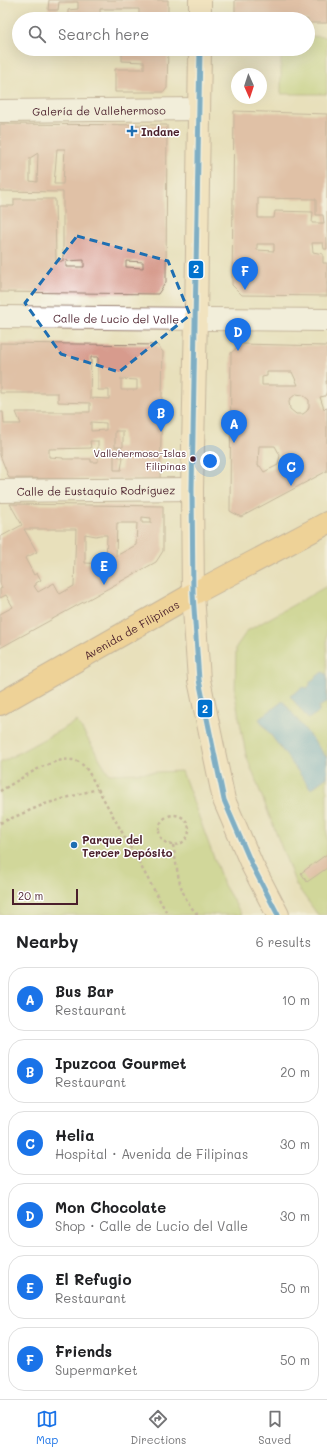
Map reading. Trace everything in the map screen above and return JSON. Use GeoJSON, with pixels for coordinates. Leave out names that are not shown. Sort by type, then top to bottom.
{"type":"FeatureCollection","features":[{"type":"Feature","properties":{"kind":"main road","name":"Avenida de Filipinas"},"geometry":{"type":"LineString","coordinates":[[0,704],[193,594],[327,523]]}},
{"type":"Feature","properties":{"kind":"street"},"geometry":{"type":"LineString","coordinates":[[200,0],[200,12]]}},
{"type":"Feature","properties":{"kind":"street"},"geometry":{"type":"LineString","coordinates":[[200,56],[192,489],[193,594],[199,680],[224,800],[252,865],[278,915]]}},
{"type":"Feature","properties":{"kind":"street","name":"Galería de Vallehermoso"},"geometry":{"type":"LineString","coordinates":[[0,111],[199,109]]}},
{"type":"Feature","properties":{"kind":"street","name":"Calle de Lucio del Valle"},"geometry":{"type":"LineString","coordinates":[[0,317],[327,320]]}},
{"type":"Feature","properties":{"kind":"street","name":"Calle de Eustaquio Rodríguez"},"geometry":{"type":"LineString","coordinates":[[0,492],[192,489]]}},
{"type":"Feature","properties":{"kind":"path"},"geometry":{"type":"LineString","coordinates":[[0,791],[43,767],[65,759],[73,760],[81,764],[88,771],[168,915]]}},
{"type":"Feature","properties":{"kind":"path"},"geometry":{"type":"LineString","coordinates":[[0,823],[45,804],[98,789]]}},
{"type":"Feature","properties":{"kind":"path"},"geometry":{"type":"LineString","coordinates":[[175,815],[184,819],[187,824],[188,834],[183,842],[173,845],[164,842],[159,834],[159,830],[165,817],[175,815]]}},
{"type":"Feature","properties":{"kind":"path"},"geometry":{"type":"LineString","coordinates":[[173,845],[180,887],[192,908],[198,915]]}},
{"type":"Feature","properties":{"kind":"highlighted area"},"geometry":{"type":"Polygon","coordinates":[[[77,236],[168,261],[190,315],[119,372],[61,354],[25,303],[77,236]]]}},
{"type":"Feature","properties":{"kind":"green space"},"geometry":{"type":"Polygon","coordinates":[[[315,36],[327,37],[327,94],[281,94],[281,56],[315,56],[315,36]]]}},
{"type":"Feature","properties":{"kind":"green space"},"geometry":{"type":"Polygon","coordinates":[[[327,586],[327,915],[318,915],[296,885],[246,755],[235,695],[236,647],[247,631],[327,586]]]}},
{"type":"Feature","properties":{"kind":"green space","name":"Parque del Tercer Depósito"},"geometry":{"type":"Polygon","coordinates":[[[77,721],[109,774],[182,771],[224,885],[242,915],[0,915],[0,763],[77,721]]]}},
{"type":"Feature","properties":{"kind":"water"},"geometry":{"type":"Polygon","coordinates":[[[322,672],[327,676],[327,702],[319,707],[319,712],[308,719],[290,696],[303,687],[307,688],[310,685],[310,682],[322,672]]]}},
{"type":"Feature","properties":{"kind":"water"},"geometry":{"type":"Polygon","coordinates":[[[283,701],[327,758],[327,777],[311,789],[259,719],[283,701]]]}},
{"type":"Feature","properties":{"kind":"building"},"geometry":{"type":"Polygon","coordinates":[[[49,0],[168,0],[168,12],[139,12],[139,9],[100,9],[100,12],[68,12],[68,10],[78,9],[78,2],[59,2],[58,10],[48,10],[49,0]]]}},
{"type":"Feature","properties":{"kind":"building"},"geometry":{"type":"Polygon","coordinates":[[[235,0],[327,0],[327,23],[315,23],[315,12],[235,12],[235,0]]]}},
{"type":"Feature","properties":{"kind":"building"},"geometry":{"type":"Polygon","coordinates":[[[122,56],[168,56],[167,88],[164,92],[115,92],[115,69],[144,69],[144,62],[122,61],[122,56]]]}},
{"type":"Feature","properties":{"kind":"building"},"geometry":{"type":"Polygon","coordinates":[[[234,111],[327,114],[327,249],[324,249],[323,243],[312,243],[313,252],[323,254],[323,263],[327,263],[327,296],[242,295],[232,285],[234,111]],[[258,198],[258,218],[274,218],[275,211],[313,212],[312,223],[324,223],[323,215],[316,215],[316,199],[258,198]],[[257,244],[257,250],[274,251],[274,244],[257,244]]]}},
{"type":"Feature","properties":{"kind":"building"},"geometry":{"type":"Polygon","coordinates":[[[0,124],[167,125],[166,282],[158,294],[0,292],[0,206],[14,206],[14,199],[55,199],[56,261],[63,261],[63,192],[0,191],[0,124]],[[57,149],[54,184],[63,184],[65,149],[57,149]],[[38,153],[30,158],[30,181],[37,182],[38,153]],[[84,260],[66,261],[66,267],[84,267],[84,260]],[[126,261],[126,267],[143,268],[143,262],[126,261]]]}},
{"type":"Feature","properties":{"kind":"building"},"geometry":{"type":"Polygon","coordinates":[[[0,343],[157,345],[163,352],[160,480],[9,478],[0,455],[0,412],[3,412],[4,424],[21,424],[16,412],[90,412],[90,403],[58,402],[58,393],[0,393],[0,343]],[[91,357],[90,398],[109,399],[109,390],[98,390],[98,357],[91,357]],[[121,379],[121,390],[137,390],[137,380],[121,379]],[[91,422],[91,431],[106,430],[106,423],[91,422]],[[115,431],[115,447],[123,447],[123,431],[115,431]],[[90,441],[91,448],[49,449],[49,457],[63,459],[91,459],[91,462],[98,462],[98,441],[90,441]],[[114,456],[114,470],[121,470],[123,457],[114,456]]]}},
{"type":"Feature","properties":{"kind":"building"},"geometry":{"type":"Polygon","coordinates":[[[241,344],[327,346],[327,391],[325,396],[320,397],[324,409],[327,408],[327,471],[241,517],[230,511],[231,353],[241,344]],[[267,372],[267,376],[262,377],[262,385],[298,385],[292,372],[267,372]],[[296,394],[290,399],[290,409],[296,414],[303,414],[307,411],[309,407],[309,400],[303,395],[296,394]],[[259,446],[258,466],[260,466],[264,472],[278,465],[280,455],[275,446],[259,446]]]}},
{"type":"Feature","properties":{"kind":"building"},"geometry":{"type":"Polygon","coordinates":[[[10,504],[163,506],[163,551],[156,562],[0,648],[0,614],[13,607],[6,595],[0,598],[0,589],[2,588],[0,583],[0,537],[22,525],[10,504]],[[142,517],[142,523],[151,523],[151,518],[142,517]],[[117,523],[116,556],[136,545],[137,523],[117,523]],[[24,529],[37,552],[25,558],[34,575],[37,573],[41,580],[34,586],[38,592],[54,583],[60,594],[74,586],[76,529],[24,529]],[[85,534],[85,563],[106,564],[107,535],[96,536],[85,534]]]}},
{"type":"Feature","properties":{"kind":"building"},"geometry":{"type":"Polygon","coordinates":[[[327,854],[327,868],[307,882],[301,873],[327,854]]]}},
{"type":"Feature","properties":{"kind":"transit line","name":"2"},"geometry":{"type":"LineString","coordinates":[[200,56],[192,489],[193,594],[199,680],[224,800],[252,865],[278,915]]}},
{"type":"Feature","properties":{"kind":"place","name":"Indane"},"geometry":{"type":"Point","coordinates":[132,131]}},
{"type":"Feature","properties":{"kind":"place","name":"Friends"},"geometry":{"type":"Point","coordinates":[245,290]}},
{"type":"Feature","properties":{"kind":"place","name":"Mon Chocolate"},"geometry":{"type":"Point","coordinates":[238,351]}},
{"type":"Feature","properties":{"kind":"place","name":"Ipuzcoa Gourmet"},"geometry":{"type":"Point","coordinates":[161,432]}},
{"type":"Feature","properties":{"kind":"place","name":"Bus Bar"},"geometry":{"type":"Point","coordinates":[234,443]}},
{"type":"Feature","properties":{"kind":"place","name":"Vallehermoso-Islas Filipinas"},"geometry":{"type":"Point","coordinates":[193,459]}},
{"type":"Feature","properties":{"kind":"place","name":"Helia"},"geometry":{"type":"Point","coordinates":[291,486]}},
{"type":"Feature","properties":{"kind":"place","name":"El Refugio"},"geometry":{"type":"Point","coordinates":[104,585]}},
{"type":"Feature","properties":{"kind":"place","name":"Parque del Tercer Depósito"},"geometry":{"type":"Point","coordinates":[74,845]}}]}
